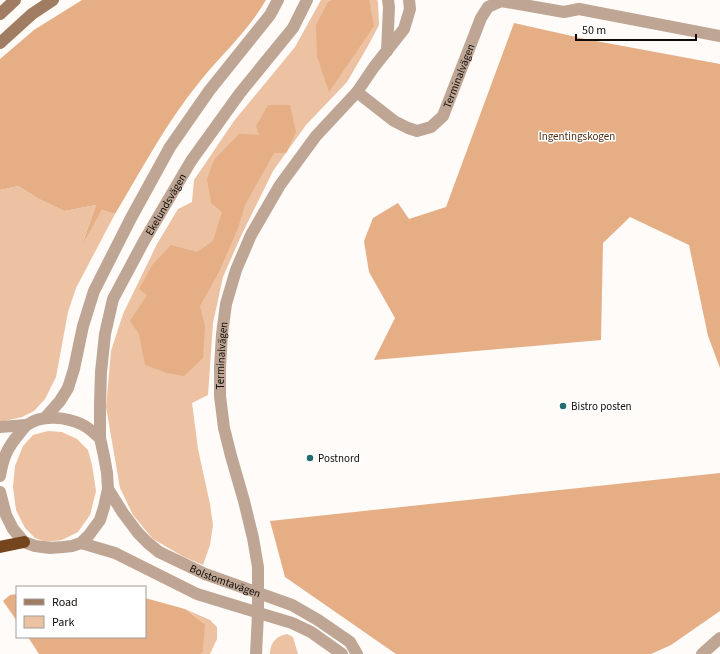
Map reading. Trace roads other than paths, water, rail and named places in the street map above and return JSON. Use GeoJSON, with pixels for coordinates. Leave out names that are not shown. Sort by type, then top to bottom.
{"type":"FeatureCollection","features":[{"type":"Feature","properties":{"kind":"highway"},"geometry":{"type":"LineString","coordinates":[[0,547],[24,542]]}},
{"type":"Feature","properties":{"kind":"main road"},"geometry":{"type":"LineString","coordinates":[[0,14],[15,0]]}},
{"type":"Feature","properties":{"kind":"main road"},"geometry":{"type":"LineString","coordinates":[[0,43],[32,14],[53,0]]}},
{"type":"Feature","properties":{"kind":"street"},"geometry":{"type":"LineString","coordinates":[[46,418],[60,401],[68,388],[74,369],[83,326],[94,291],[166,153],[208,91],[270,15],[278,0]]}},
{"type":"Feature","properties":{"kind":"street","name":"Ekelundsvägen"},"geometry":{"type":"LineString","coordinates":[[108,489],[105,462],[100,438],[100,404],[105,334],[113,299],[190,161],[240,93],[293,28],[308,0]]}},
{"type":"Feature","properties":{"kind":"street"},"geometry":{"type":"LineString","coordinates":[[387,51],[390,7],[388,0]]}},
{"type":"Feature","properties":{"kind":"street","name":"Terminalvägen"},"geometry":{"type":"LineString","coordinates":[[256,654],[258,567],[244,501],[224,428],[220,396],[222,334],[226,304],[236,270],[248,242],[280,184],[316,136],[357,92],[404,29],[410,9],[409,0]]}},
{"type":"Feature","properties":{"kind":"street","name":"Terminalvägen"},"geometry":{"type":"LineString","coordinates":[[357,92],[394,121],[408,128],[417,131],[432,127],[443,116],[481,18],[488,7],[501,1],[564,12],[580,4]]}},
{"type":"Feature","properties":{"kind":"street"},"geometry":{"type":"LineString","coordinates":[[580,4],[720,36]]}},
{"type":"Feature","properties":{"kind":"street"},"geometry":{"type":"LineString","coordinates":[[0,427],[26,425],[46,418],[61,418],[84,425],[100,438]]}},
{"type":"Feature","properties":{"kind":"street"},"geometry":{"type":"LineString","coordinates":[[0,470],[5,454],[26,425]]}},
{"type":"Feature","properties":{"kind":"street"},"geometry":{"type":"LineString","coordinates":[[0,492],[6,515],[13,529],[24,542],[35,546],[50,548],[72,546],[81,543],[89,536],[100,520],[108,489]]}},
{"type":"Feature","properties":{"kind":"street","name":"Bolstomtavägen"},"geometry":{"type":"LineString","coordinates":[[108,489],[138,533],[148,544],[160,552],[205,574],[292,605],[318,620],[350,642],[357,654]]}},
{"type":"Feature","properties":{"kind":"street","name":"Bolstomtavägen"},"geometry":{"type":"LineString","coordinates":[[81,543],[115,553],[197,594],[258,614],[292,623],[306,629],[342,654]]}},
{"type":"Feature","properties":{"kind":"street"},"geometry":{"type":"LineString","coordinates":[[702,654],[720,638]]}},
{"type":"Feature","properties":{"kind":"place","name":"Bistro posten"},"geometry":{"type":"Point","coordinates":[563,406]}},
{"type":"Feature","properties":{"kind":"place","name":"Postnord"},"geometry":{"type":"Point","coordinates":[310,458]}},
{"type":"Feature","properties":{"kind":"park label","name":"Ingentingskogen"},"geometry":{"type":"Point","coordinates":[577,136]}}]}
